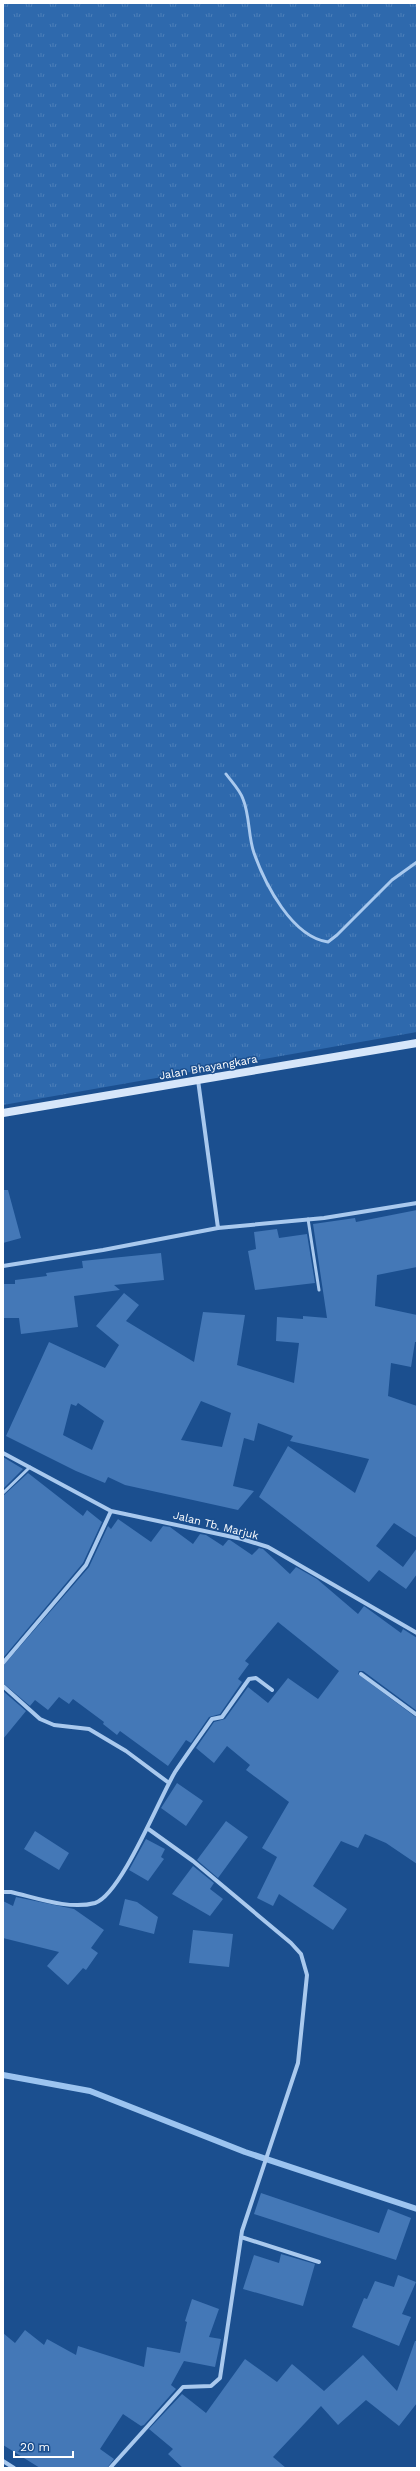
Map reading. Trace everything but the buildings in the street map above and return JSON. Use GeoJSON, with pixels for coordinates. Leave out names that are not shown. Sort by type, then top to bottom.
{"type":"FeatureCollection","features":[{"type":"Feature","properties":{"kind":"street","name":"Jalan Bhayangkara"},"geometry":{"type":"LineString","coordinates":[[3,1113],[417,1043]]}},
{"type":"Feature","properties":{"kind":"street"},"geometry":{"type":"LineString","coordinates":[[198,1080],[218,1228]]}},
{"type":"Feature","properties":{"kind":"street"},"geometry":{"type":"LineString","coordinates":[[3,1266],[133,1245],[218,1228],[308,1219],[395,1208],[417,1203]]}},
{"type":"Feature","properties":{"kind":"street","name":"Jalan Tb. Marjuk"},"geometry":{"type":"LineString","coordinates":[[3,1453],[111,1511],[242,1538],[268,1547],[417,1633]]}},
{"type":"Feature","properties":{"kind":"street"},"geometry":{"type":"LineString","coordinates":[[3,1663],[86,1565],[111,1511]]}},
{"type":"Feature","properties":{"kind":"street"},"geometry":{"type":"LineString","coordinates":[[361,1674],[417,1715]]}},
{"type":"Feature","properties":{"kind":"street"},"geometry":{"type":"LineString","coordinates":[[3,1892],[12,1892],[71,1905],[95,1903],[105,1898],[112,1889],[147,1828],[170,1783],[212,1719],[222,1717],[249,1678],[256,1678],[272,1690]]}},
{"type":"Feature","properties":{"kind":"street"},"geometry":{"type":"LineString","coordinates":[[3,1686],[40,1719],[54,1725],[89,1729],[126,1752],[170,1783]]}},
{"type":"Feature","properties":{"kind":"street"},"geometry":{"type":"LineString","coordinates":[[110,2468],[184,2387],[211,2386],[220,2378],[241,2237],[298,2063],[307,1975],[301,1954],[193,1861],[147,1828]]}},
{"type":"Feature","properties":{"kind":"street"},"geometry":{"type":"LineString","coordinates":[[241,2237],[319,2262]]}},
{"type":"Feature","properties":{"kind":"street"},"geometry":{"type":"LineString","coordinates":[[3,2461],[14,2468]]}},
{"type":"Feature","properties":{"kind":"lane"},"geometry":{"type":"LineString","coordinates":[[226,774],[243,798],[254,853],[279,904],[287,916],[318,940],[328,942],[337,935],[392,880],[417,862]]}},
{"type":"Feature","properties":{"kind":"lane"},"geometry":{"type":"LineString","coordinates":[[308,1219],[319,1290]]}},
{"type":"Feature","properties":{"kind":"lane"},"geometry":{"type":"LineString","coordinates":[[3,1493],[30,1468]]}},
{"type":"Feature","properties":{"kind":"green space"},"geometry":{"type":"Polygon","coordinates":[[[3,3],[417,3],[417,1032],[3,1105],[3,3]]]}},
{"type":"Feature","properties":{"kind":"waterway"},"geometry":{"type":"LineString","coordinates":[[3,2075],[90,2091],[245,2152],[417,2209]]}}]}
